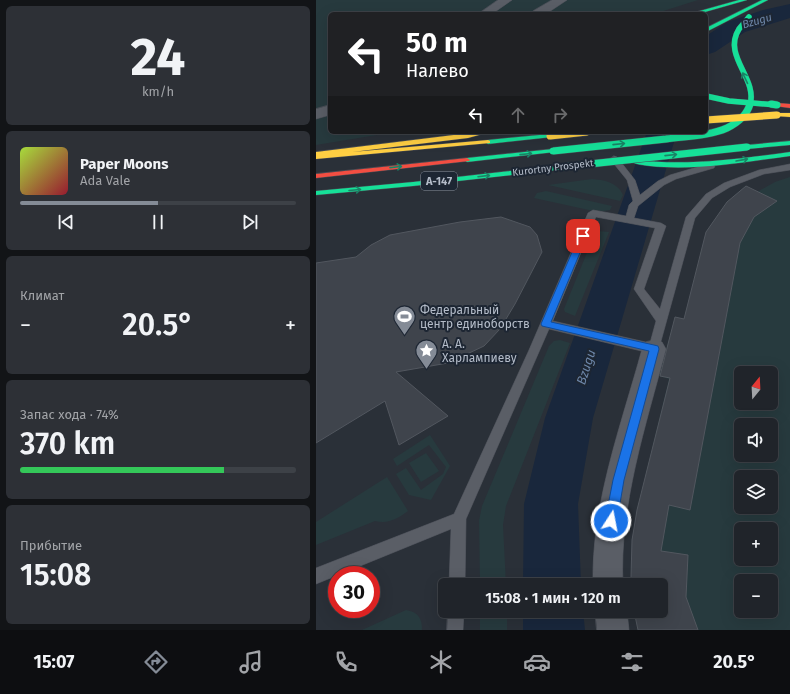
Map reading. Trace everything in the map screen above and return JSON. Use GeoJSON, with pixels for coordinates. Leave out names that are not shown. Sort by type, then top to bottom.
{"type":"FeatureCollection","features":[{"type":"Feature","properties":{"kind":"main road"},"geometry":{"type":"LineString","coordinates":[[700,12],[745,0]]}},
{"type":"Feature","properties":{"kind":"main road"},"geometry":{"type":"LineString","coordinates":[[708,17],[750,0]]}},
{"type":"Feature","properties":{"kind":"main road"},"geometry":{"type":"LineString","coordinates":[[708,29],[766,0]]}},
{"type":"Feature","properties":{"kind":"main road","name":"А-147"},"geometry":{"type":"LineString","coordinates":[[708,132],[727,127],[736,122],[747,113],[752,105],[751,89],[737,58],[734,38],[737,31],[749,17],[768,5],[770,0]]}},
{"type":"Feature","properties":{"kind":"main road"},"geometry":{"type":"LineString","coordinates":[[708,97],[729,102],[790,106]]}},
{"type":"Feature","properties":{"kind":"main road"},"geometry":{"type":"LineString","coordinates":[[708,120],[790,115]]}},
{"type":"Feature","properties":{"kind":"main road"},"geometry":{"type":"LineString","coordinates":[[316,155],[478,134]]}},
{"type":"Feature","properties":{"kind":"main road"},"geometry":{"type":"LineString","coordinates":[[316,155],[394,151],[568,134]]}},
{"type":"Feature","properties":{"kind":"main road"},"geometry":{"type":"LineString","coordinates":[[575,134],[576,137],[586,145],[612,158],[639,163],[675,165],[716,164],[790,154]]}},
{"type":"Feature","properties":{"kind":"main road","name":"А-147"},"geometry":{"type":"LineString","coordinates":[[316,176],[657,140],[698,134]]}},
{"type":"Feature","properties":{"kind":"main road","name":"Kurortny Prospekt"},"geometry":{"type":"LineString","coordinates":[[316,193],[413,184],[790,143]]}},
{"type":"Feature","properties":{"kind":"street"},"geometry":{"type":"LineString","coordinates":[[487,12],[506,0]]}},
{"type":"Feature","properties":{"kind":"street"},"geometry":{"type":"LineString","coordinates":[[540,12],[561,0]]}},
{"type":"Feature","properties":{"kind":"street"},"geometry":{"type":"LineString","coordinates":[[316,114],[328,111]]}},
{"type":"Feature","properties":{"kind":"street"},"geometry":{"type":"LineString","coordinates":[[607,578],[606,563],[611,521],[619,480],[654,349]]}},
{"type":"Feature","properties":{"kind":"street"},"geometry":{"type":"LineString","coordinates":[[612,618],[613,630]]}},
{"type":"Feature","properties":{"kind":"lane"},"geometry":{"type":"LineString","coordinates":[[612,158],[631,180],[638,201]]}},
{"type":"Feature","properties":{"kind":"lane"},"geometry":{"type":"LineString","coordinates":[[629,220],[634,205],[661,183],[672,177],[704,169],[716,164]]}},
{"type":"Feature","properties":{"kind":"lane"},"geometry":{"type":"LineString","coordinates":[[546,324],[654,349],[691,217],[709,196],[727,184],[762,172],[790,167]]}},
{"type":"Feature","properties":{"kind":"lane"},"geometry":{"type":"LineString","coordinates":[[456,578],[459,519],[546,324],[593,213],[661,226],[639,289],[662,320]]}},
{"type":"Feature","properties":{"kind":"lane"},"geometry":{"type":"LineString","coordinates":[[316,576],[459,519]]}},
{"type":"Feature","properties":{"kind":"lane"},"geometry":{"type":"LineString","coordinates":[[455,630],[456,618]]}},
{"type":"Feature","properties":{"kind":"green space"},"geometry":{"type":"Polygon","coordinates":[[[316,0],[698,0],[660,12],[328,12],[328,134],[383,134],[316,145],[316,0]]]}},
{"type":"Feature","properties":{"kind":"green space"},"geometry":{"type":"Polygon","coordinates":[[[790,177],[790,630],[638,630],[635,618],[668,618],[668,578],[631,578],[632,540],[637,510],[669,379],[659,376],[675,317],[684,319],[706,232],[727,202],[746,186],[757,192],[775,182],[790,177]]]}},
{"type":"Feature","properties":{"kind":"green space"},"geometry":{"type":"Polygon","coordinates":[[[592,179],[614,184],[623,195],[620,201],[548,185],[592,179]]]}},
{"type":"Feature","properties":{"kind":"green space"},"geometry":{"type":"Polygon","coordinates":[[[546,191],[612,206],[610,210],[598,212],[534,198],[537,193],[546,191]]]}},
{"type":"Feature","properties":{"kind":"green space"},"geometry":{"type":"Polygon","coordinates":[[[598,231],[609,232],[575,316],[565,312],[564,309],[595,233],[598,231]]]}},
{"type":"Feature","properties":{"kind":"green space"},"geometry":{"type":"Polygon","coordinates":[[[560,340],[570,343],[506,506],[503,525],[506,578],[480,578],[479,521],[482,506],[549,346],[554,341],[560,340]]]}},
{"type":"Feature","properties":{"kind":"green space"},"geometry":{"type":"Polygon","coordinates":[[[430,435],[450,466],[431,500],[409,495],[396,474],[406,468],[421,490],[443,474],[446,467],[429,445],[397,466],[393,459],[430,435]]]}},
{"type":"Feature","properties":{"kind":"green space"},"geometry":{"type":"Polygon","coordinates":[[[426,453],[439,471],[421,482],[409,463],[426,453]]]}},
{"type":"Feature","properties":{"kind":"green space"},"geometry":{"type":"Polygon","coordinates":[[[387,477],[408,511],[393,520],[385,522],[375,521],[316,545],[316,522],[387,477]]]}},
{"type":"Feature","properties":{"kind":"green space"},"geometry":{"type":"Polygon","coordinates":[[[406,610],[414,612],[418,616],[421,622],[422,630],[362,630],[406,610]]]}},
{"type":"Feature","properties":{"kind":"green space"},"geometry":{"type":"Polygon","coordinates":[[[480,618],[507,618],[507,630],[480,630],[480,618]]]}},
{"type":"Feature","properties":{"kind":"building"},"geometry":{"type":"Polygon","coordinates":[[[746,186],[777,201],[754,217],[740,243],[690,510],[669,505],[661,551],[688,555],[686,597],[698,630],[638,630],[635,618],[668,618],[668,578],[631,578],[632,540],[637,510],[670,378],[660,376],[675,317],[684,319],[706,232],[727,202],[746,186]]]}},
{"type":"Feature","properties":{"kind":"building","name":"Федеральный центр единоборств"},"geometry":{"type":"Polygon","coordinates":[[[501,217],[530,227],[537,235],[542,252],[500,329],[484,346],[448,363],[396,372],[448,416],[399,445],[385,401],[316,443],[316,263],[356,257],[371,245],[390,235],[460,222],[501,217]]]}},
{"type":"Feature","properties":{"kind":"waterway","name":"Bzugu"},"geometry":{"type":"LineString","coordinates":[[708,46],[736,27],[771,15],[790,11]]}},
{"type":"Feature","properties":{"kind":"waterway","name":"Bzugu"},"geometry":{"type":"LineString","coordinates":[[552,578],[551,504],[569,418],[661,134]]}},
{"type":"Feature","properties":{"kind":"waterway","name":"Bzugu"},"geometry":{"type":"LineString","coordinates":[[553,618],[554,630]]}},
{"type":"Feature","properties":{"kind":"traffic: fast"},"geometry":{"type":"LineString","coordinates":[[700,12],[745,0]]}},
{"type":"Feature","properties":{"kind":"traffic: fast"},"geometry":{"type":"LineString","coordinates":[[708,29],[766,0]]}},
{"type":"Feature","properties":{"kind":"traffic: fast"},"geometry":{"type":"LineString","coordinates":[[708,132],[726,128],[734,124],[744,115],[751,103],[752,92],[749,81],[735,52],[734,42],[739,30],[749,17]]}},
{"type":"Feature","properties":{"kind":"traffic: fast"},"geometry":{"type":"LineString","coordinates":[[708,96],[729,101],[777,105]]}},
{"type":"Feature","properties":{"kind":"traffic: fast"},"geometry":{"type":"LineString","coordinates":[[553,151],[699,134]]}},
{"type":"Feature","properties":{"kind":"traffic: fast"},"geometry":{"type":"LineString","coordinates":[[488,142],[550,136]]}},
{"type":"Feature","properties":{"kind":"traffic: fast"},"geometry":{"type":"LineString","coordinates":[[747,147],[790,143]]}},
{"type":"Feature","properties":{"kind":"traffic: fast"},"geometry":{"type":"LineString","coordinates":[[562,167],[747,147]]}},
{"type":"Feature","properties":{"kind":"traffic: fast"},"geometry":{"type":"LineString","coordinates":[[467,160],[553,151]]}},
{"type":"Feature","properties":{"kind":"traffic: fast"},"geometry":{"type":"LineString","coordinates":[[636,162],[694,165],[732,162],[790,154]]}},
{"type":"Feature","properties":{"kind":"traffic: fast"},"geometry":{"type":"LineString","coordinates":[[316,193],[413,184],[562,167]]}},
{"type":"Feature","properties":{"kind":"traffic: slow"},"geometry":{"type":"LineString","coordinates":[[777,115],[790,115]]}},
{"type":"Feature","properties":{"kind":"traffic: slow"},"geometry":{"type":"LineString","coordinates":[[708,120],[777,115]]}},
{"type":"Feature","properties":{"kind":"traffic: slow"},"geometry":{"type":"LineString","coordinates":[[316,154],[478,134]]}},
{"type":"Feature","properties":{"kind":"traffic: slow"},"geometry":{"type":"LineString","coordinates":[[550,136],[568,134]]}},
{"type":"Feature","properties":{"kind":"traffic: slow"},"geometry":{"type":"LineString","coordinates":[[316,157],[488,142]]}},
{"type":"Feature","properties":{"kind":"traffic: jam"},"geometry":{"type":"LineString","coordinates":[[777,105],[790,106]]}},
{"type":"Feature","properties":{"kind":"traffic: jam"},"geometry":{"type":"LineString","coordinates":[[316,176],[467,160]]}},
{"type":"Feature","properties":{"kind":"place","name":"Федеральный центр единоборств"},"geometry":{"type":"Point","coordinates":[404,336]}},
{"type":"Feature","properties":{"kind":"place","name":"А. А. Харлампиеву"},"geometry":{"type":"Point","coordinates":[426,370]}},
{"type":"Feature","properties":{"kind":"route"},"geometry":{"type":"LineString","coordinates":[[583,236],[546,324],[654,349],[619,480],[611,521]]}}]}
